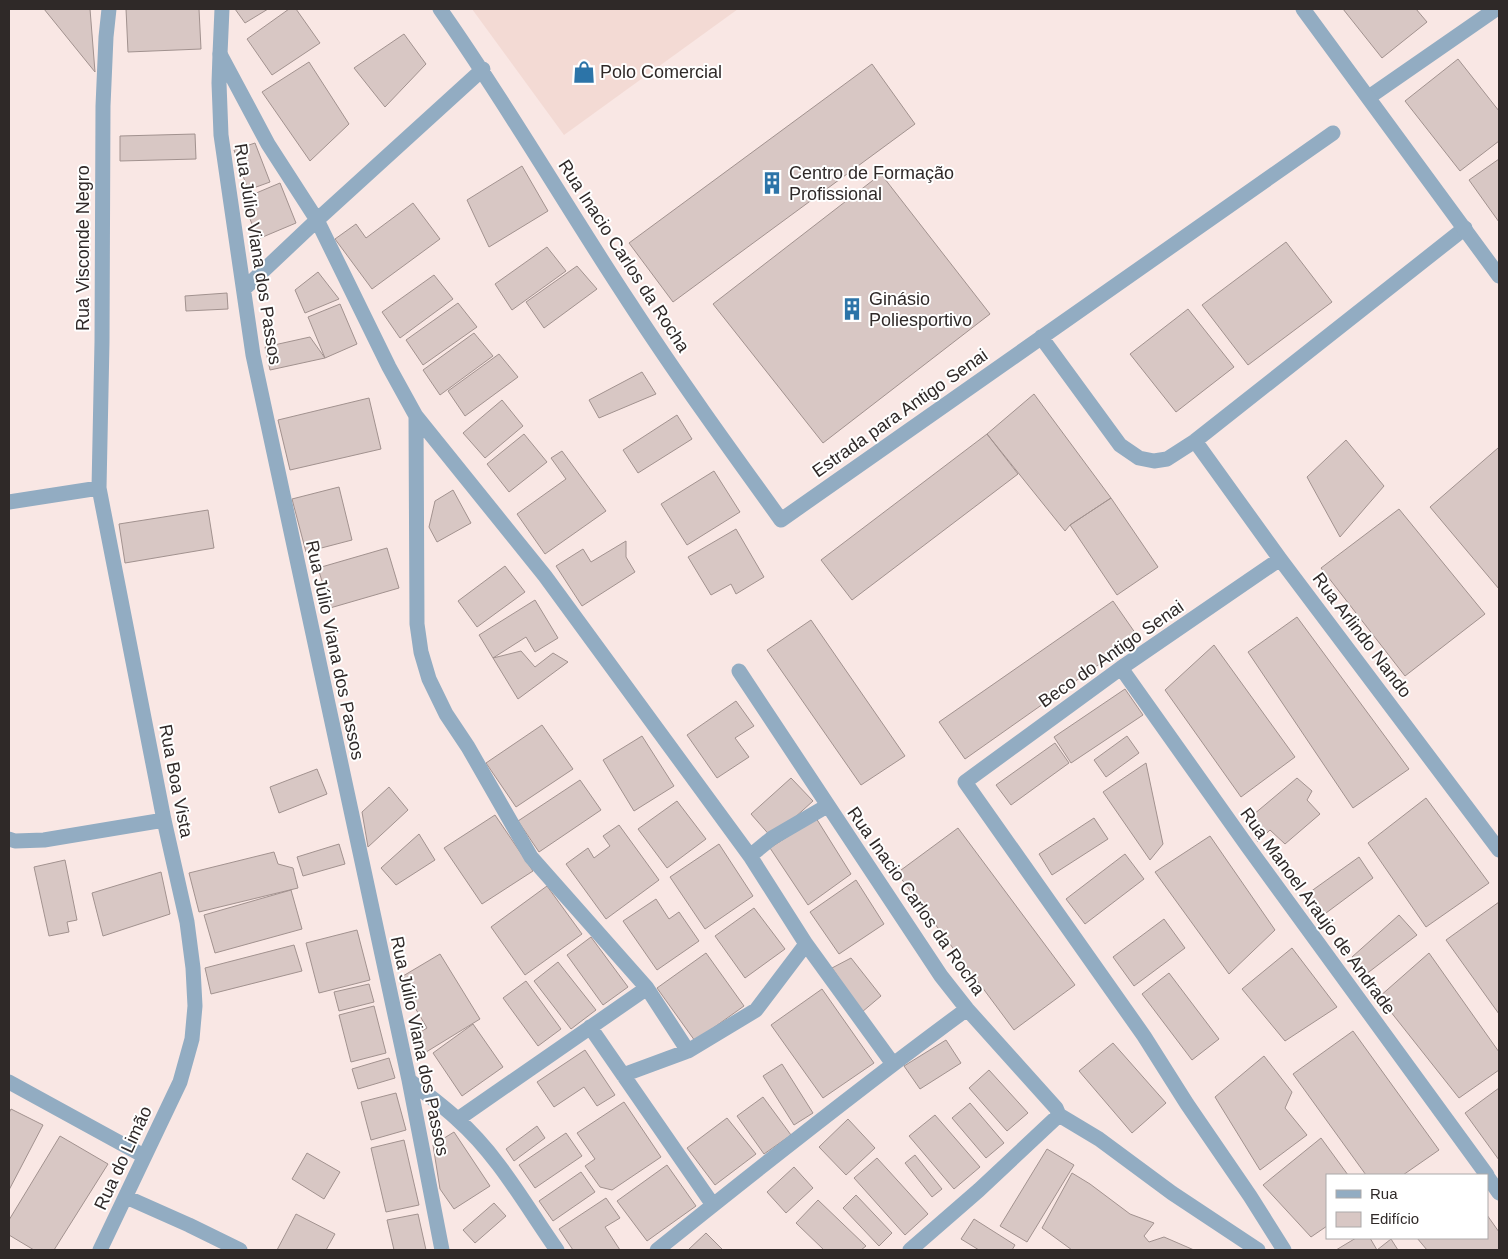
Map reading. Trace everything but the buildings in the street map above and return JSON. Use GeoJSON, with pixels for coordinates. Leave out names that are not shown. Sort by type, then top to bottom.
{"type":"FeatureCollection","features":[{"type":"Feature","properties":{"kind":"street","name":"Rua Visconde Negro"},"geometry":{"type":"LineString","coordinates":[[99,488],[103,106],[109,9]]}},
{"type":"Feature","properties":{"kind":"street","name":"Rua Júlio Viana dos Passos"},"geometry":{"type":"LineString","coordinates":[[222,9],[219,83],[221,135],[253,355],[409,1080],[442,1250]]}},
{"type":"Feature","properties":{"kind":"street","name":"Rua Inacio Carlos da Rocha"},"geometry":{"type":"LineString","coordinates":[[440,9],[482,69],[628,302],[716,431],[781,520]]}},
{"type":"Feature","properties":{"kind":"street"},"geometry":{"type":"LineString","coordinates":[[1303,9],[1499,276]]}},
{"type":"Feature","properties":{"kind":"street"},"geometry":{"type":"LineString","coordinates":[[1369,97],[1496,9]]}},
{"type":"Feature","properties":{"kind":"street"},"geometry":{"type":"LineString","coordinates":[[220,54],[268,144],[317,220],[416,416],[544,576],[750,856],[806,944],[893,1064]]}},
{"type":"Feature","properties":{"kind":"street"},"geometry":{"type":"LineString","coordinates":[[244,289],[482,69]]}},
{"type":"Feature","properties":{"kind":"street","name":"Estrada para Antigo Senai"},"geometry":{"type":"LineString","coordinates":[[781,520],[1333,133]]}},
{"type":"Feature","properties":{"kind":"street"},"geometry":{"type":"LineString","coordinates":[[1041,337],[1120,445],[1139,458],[1154,461],[1167,459],[1195,442],[1465,228]]}},
{"type":"Feature","properties":{"kind":"street"},"geometry":{"type":"LineString","coordinates":[[416,416],[417,624],[421,652],[430,679],[446,714],[468,747],[531,857],[647,988],[688,1051]]}},
{"type":"Feature","properties":{"kind":"street","name":"Rua Arlindo Nando"},"geometry":{"type":"LineString","coordinates":[[1195,442],[1280,559],[1499,850]]}},
{"type":"Feature","properties":{"kind":"street"},"geometry":{"type":"LineString","coordinates":[[9,502],[99,488]]}},
{"type":"Feature","properties":{"kind":"street","name":"Rua Boa Vista"},"geometry":{"type":"LineString","coordinates":[[99,488],[164,820],[187,922],[193,968],[195,1006],[192,1039],[180,1082]]}},
{"type":"Feature","properties":{"kind":"street","name":"Beco do Antigo Senai"},"geometry":{"type":"LineString","coordinates":[[1280,559],[1121,668],[965,782],[1144,1036],[1284,1250]]}},
{"type":"Feature","properties":{"kind":"street","name":"Rua Manoel Araujo de Andrade"},"geometry":{"type":"LineString","coordinates":[[1121,668],[1248,847],[1486,1174]]}},
{"type":"Feature","properties":{"kind":"street","name":"Rua Inacio Carlos da Rocha"},"geometry":{"type":"LineString","coordinates":[[739,671],[941,976],[968,1010],[1056,1108],[1059,1115],[1099,1139],[1172,1193],[1258,1250]]}},
{"type":"Feature","properties":{"kind":"street"},"geometry":{"type":"LineString","coordinates":[[750,856],[772,838],[827,806]]}},
{"type":"Feature","properties":{"kind":"street"},"geometry":{"type":"LineString","coordinates":[[9,839],[15,841],[44,840],[164,820]]}},
{"type":"Feature","properties":{"kind":"street"},"geometry":{"type":"LineString","coordinates":[[623,1075],[688,1051],[756,1010],[806,944]]}},
{"type":"Feature","properties":{"kind":"street"},"geometry":{"type":"LineString","coordinates":[[458,1119],[647,988]]}},
{"type":"Feature","properties":{"kind":"street"},"geometry":{"type":"LineString","coordinates":[[657,1250],[806,1130],[968,1010]]}},
{"type":"Feature","properties":{"kind":"street"},"geometry":{"type":"LineString","coordinates":[[590,1027],[713,1205]]}},
{"type":"Feature","properties":{"kind":"street"},"geometry":{"type":"LineString","coordinates":[[409,1080],[458,1119],[478,1141],[506,1176],[557,1250]]}},
{"type":"Feature","properties":{"kind":"street"},"geometry":{"type":"LineString","coordinates":[[9,1082],[144,1156]]}},
{"type":"Feature","properties":{"kind":"street","name":"Rua do Limão"},"geometry":{"type":"LineString","coordinates":[[100,1250],[180,1082]]}},
{"type":"Feature","properties":{"kind":"street"},"geometry":{"type":"LineString","coordinates":[[910,1250],[979,1190],[1059,1115]]}},
{"type":"Feature","properties":{"kind":"street","name":"Rua Manoel Araujo de Andrade"},"geometry":{"type":"LineString","coordinates":[[1488,1176],[1499,1193]]}},
{"type":"Feature","properties":{"kind":"street"},"geometry":{"type":"LineString","coordinates":[[126,1197],[240,1250]]}},
{"type":"Feature","properties":{"kind":"shaded area","name":"Polo Comercial"},"geometry":{"type":"Polygon","coordinates":[[[472,9],[738,9],[564,135],[472,9]]]}},
{"type":"Feature","properties":{"kind":"place","name":"Polo Comercial"},"geometry":{"type":"Point","coordinates":[584,72]}},
{"type":"Feature","properties":{"kind":"place","name":"Centro de Formação Profissional"},"geometry":{"type":"Point","coordinates":[772,183]}},
{"type":"Feature","properties":{"kind":"place","name":"Ginásio Poliesportivo"},"geometry":{"type":"Point","coordinates":[852,309]}}]}
